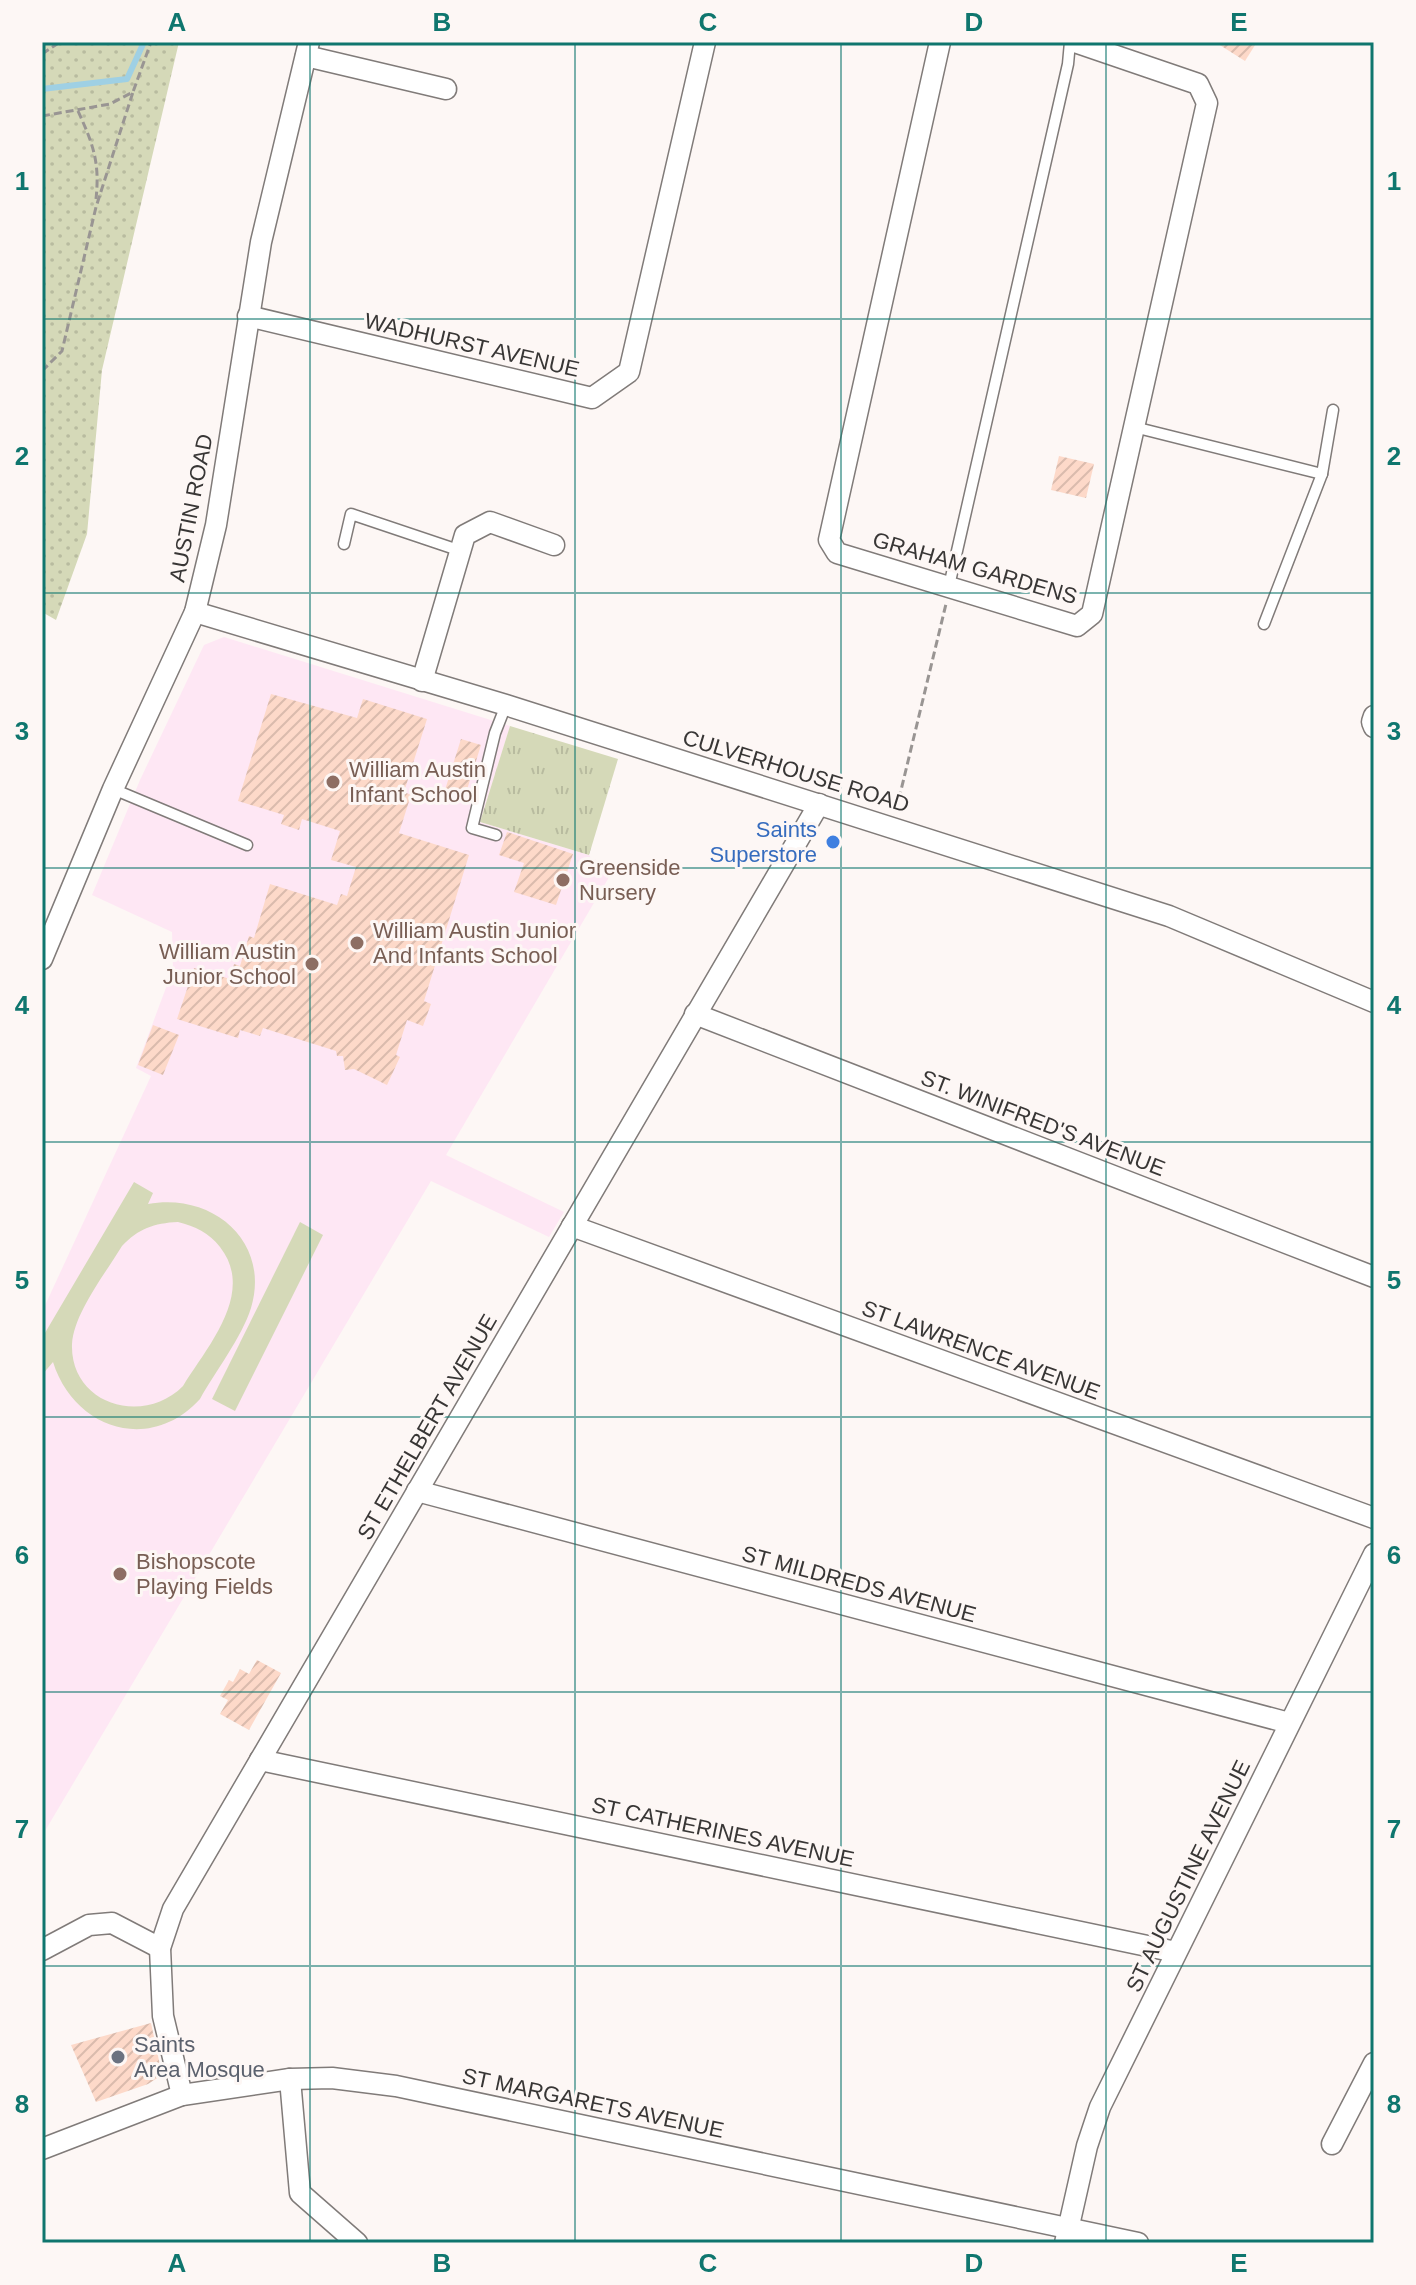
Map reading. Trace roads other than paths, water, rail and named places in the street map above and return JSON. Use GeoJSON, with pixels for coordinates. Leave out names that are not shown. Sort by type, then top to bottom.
{"type":"FeatureCollection","features":[{"type":"Feature","properties":{"kind":"street","name":"WADHURST AVENUE"},"geometry":{"type":"LineString","coordinates":[[248,316],[592,398],[629,372],[705,42]]}},
{"type":"Feature","properties":{"kind":"street","name":"GRAHAM GARDENS"},"geometry":{"type":"LineString","coordinates":[[940,42],[829,540],[837,553],[1077,626],[1092,614],[1207,103],[1198,84],[1072,42]]}},
{"type":"Feature","properties":{"kind":"street","name":"AUSTIN ROAD"},"geometry":{"type":"LineString","coordinates":[[42,959],[113,789],[195,612],[216,525],[261,242],[307,49]]}},
{"type":"Feature","properties":{"kind":"street"},"geometry":{"type":"LineString","coordinates":[[307,49],[446,89]]}},
{"type":"Feature","properties":{"kind":"street"},"geometry":{"type":"LineString","coordinates":[[422,681],[465,535],[490,522],[554,545]]}},
{"type":"Feature","properties":{"kind":"street","name":"CULVERHOUSE ROAD"},"geometry":{"type":"LineString","coordinates":[[195,612],[506,705],[1169,916],[1374,1002]]}},
{"type":"Feature","properties":{"kind":"street"},"geometry":{"type":"LineString","coordinates":[[1374,716],[1374,727]]}},
{"type":"Feature","properties":{"kind":"street","name":"ST ETHELBERT AVENUE"},"geometry":{"type":"LineString","coordinates":[[182,2095],[163,2016],[160,1948],[173,1909],[819,804]]}},
{"type":"Feature","properties":{"kind":"street","name":"ST. WINIFRED'S AVENUE"},"geometry":{"type":"LineString","coordinates":[[695,1014],[1374,1277]]}},
{"type":"Feature","properties":{"kind":"street","name":"ST LAWRENCE AVENUE"},"geometry":{"type":"LineString","coordinates":[[572,1226],[1374,1518]]}},
{"type":"Feature","properties":{"kind":"street","name":"ST MILDREDS AVENUE"},"geometry":{"type":"LineString","coordinates":[[417,1491],[1289,1723]]}},
{"type":"Feature","properties":{"kind":"street","name":"ST AUGUSTINE AVENUE"},"geometry":{"type":"LineString","coordinates":[[1067,2236],[1087,2146],[1100,2107],[1374,1554]]}},
{"type":"Feature","properties":{"kind":"street","name":"ST CATHERINES AVENUE"},"geometry":{"type":"LineString","coordinates":[[260,1760],[1176,1952]]}},
{"type":"Feature","properties":{"kind":"street"},"geometry":{"type":"LineString","coordinates":[[42,1950],[89,1925],[112,1923],[160,1948]]}},
{"type":"Feature","properties":{"kind":"street"},"geometry":{"type":"LineString","coordinates":[[1332,2144],[1374,2063]]}},
{"type":"Feature","properties":{"kind":"street","name":"ST MARGARETS AVENUE"},"geometry":{"type":"LineString","coordinates":[[42,2149],[182,2095],[290,2079],[332,2078],[396,2086],[1067,2236],[1138,2243]]}},
{"type":"Feature","properties":{"kind":"street"},"geometry":{"type":"LineString","coordinates":[[290,2079],[300,2193],[357,2243]]}},
{"type":"Feature","properties":{"kind":"lane"},"geometry":{"type":"LineString","coordinates":[[949,586],[1072,42]]}},
{"type":"Feature","properties":{"kind":"lane"},"geometry":{"type":"LineString","coordinates":[[1264,624],[1322,474],[1333,410]]}},
{"type":"Feature","properties":{"kind":"lane"},"geometry":{"type":"LineString","coordinates":[[1134,427],[1322,474]]}},
{"type":"Feature","properties":{"kind":"lane"},"geometry":{"type":"LineString","coordinates":[[344,544],[351,514],[461,551]]}},
{"type":"Feature","properties":{"kind":"lane"},"geometry":{"type":"LineString","coordinates":[[496,835],[472,828],[495,733],[506,705]]}},
{"type":"Feature","properties":{"kind":"lane"},"geometry":{"type":"LineString","coordinates":[[113,789],[247,845]]}},
{"type":"Feature","properties":{"kind":"waterway"},"geometry":{"type":"LineString","coordinates":[[42,89],[127,79],[144,42]]}},
{"type":"Feature","properties":{"kind":"place","name":"William Austin Infant School"},"geometry":{"type":"Point","coordinates":[333,782]}},
{"type":"Feature","properties":{"kind":"place","name":"Saints Superstore"},"geometry":{"type":"Point","coordinates":[833,842]}},
{"type":"Feature","properties":{"kind":"place","name":"Greenside Nursery"},"geometry":{"type":"Point","coordinates":[563,880]}},
{"type":"Feature","properties":{"kind":"place","name":"William Austin Junior And Infants School"},"geometry":{"type":"Point","coordinates":[357,943]}},
{"type":"Feature","properties":{"kind":"place","name":"William Austin Junior School"},"geometry":{"type":"Point","coordinates":[312,964]}},
{"type":"Feature","properties":{"kind":"place","name":"Bishopscote Playing Fields"},"geometry":{"type":"Point","coordinates":[120,1574]}},
{"type":"Feature","properties":{"kind":"place","name":"Saints Area Mosque"},"geometry":{"type":"Point","coordinates":[118,2057]}}]}
